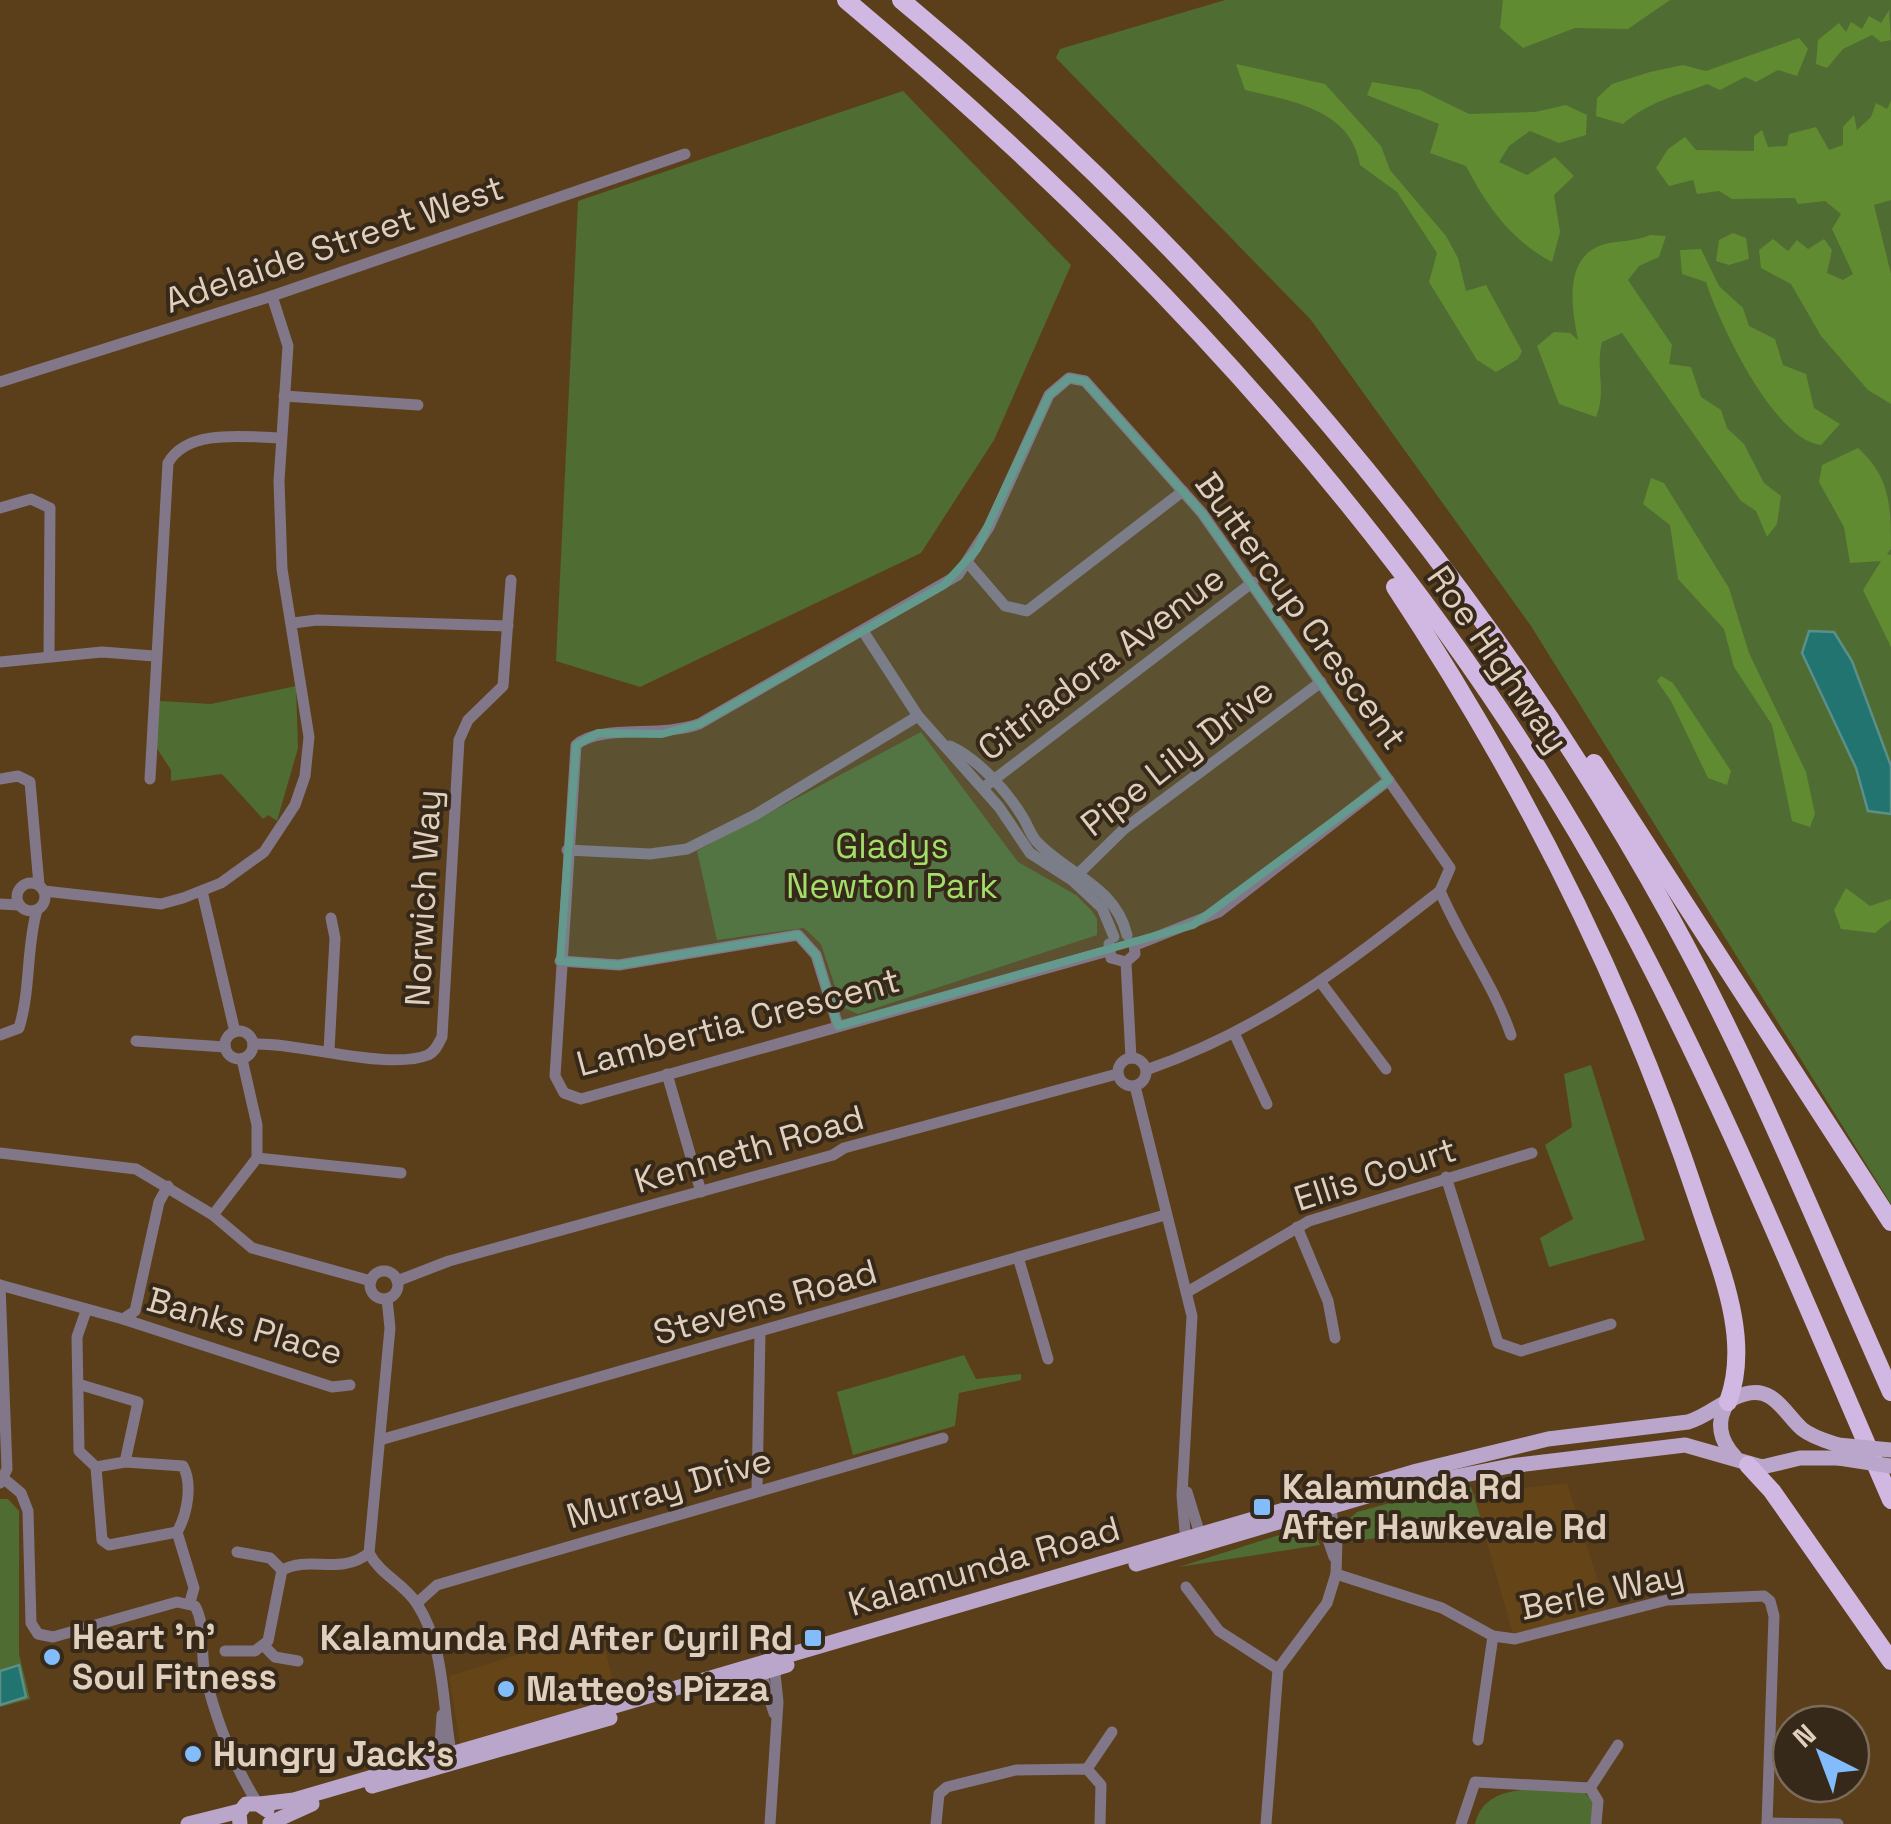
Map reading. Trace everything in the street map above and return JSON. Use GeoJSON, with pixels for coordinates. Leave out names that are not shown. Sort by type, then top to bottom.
{"type":"FeatureCollection","features":[{"type":"Feature","properties":{"kind":"highway","name":"Roe Highway"},"geometry":{"type":"LineString","coordinates":[[846,0],[1050,179],[1167,299],[1305,453],[1406,583],[1519,743],[1617,904],[1722,1112],[1891,1500]]}},
{"type":"Feature","properties":{"kind":"highway","name":"Roe Highway"},"geometry":{"type":"LineString","coordinates":[[901,0],[1076,154],[1234,320],[1472,603],[1552,716],[1672,920],[1754,1082],[1891,1392]]}},
{"type":"Feature","properties":{"kind":"highway"},"geometry":{"type":"LineString","coordinates":[[1167,299],[1382,567],[1479,720],[1561,874],[1648,1066],[1714,1248],[1735,1329],[1737,1363],[1728,1402]]}},
{"type":"Feature","properties":{"kind":"highway"},"geometry":{"type":"LineString","coordinates":[[1472,603],[1574,733],[1891,1222]]}},
{"type":"Feature","properties":{"kind":"highway"},"geometry":{"type":"LineString","coordinates":[[1741,1461],[1772,1490],[1891,1661]]}},
{"type":"Feature","properties":{"kind":"main road","name":"Kalamunda Road"},"geometry":{"type":"LineString","coordinates":[[188,1824],[265,1813],[294,1800],[1548,1439],[1688,1422],[1742,1394],[1767,1395],[1778,1400],[1804,1430],[1839,1452],[1891,1466]]}},
{"type":"Feature","properties":{"kind":"main road"},"geometry":{"type":"LineString","coordinates":[[1728,1402],[1720,1422],[1721,1436],[1741,1461]]}},
{"type":"Feature","properties":{"kind":"main road","name":"Kalamunda Road"},"geometry":{"type":"LineString","coordinates":[[1323,1505],[1442,1477],[1685,1446],[1741,1461],[1891,1450]]}},
{"type":"Feature","properties":{"kind":"street","name":"Adelaide Street West"},"geometry":{"type":"LineString","coordinates":[[0,382],[272,296],[685,154]]}},
{"type":"Feature","properties":{"kind":"street"},"geometry":{"type":"LineString","coordinates":[[0,900],[31,887],[106,901],[161,904],[202,891],[239,871],[277,838],[305,776],[309,737],[280,542],[280,438],[288,346],[272,296]]}},
{"type":"Feature","properties":{"kind":"street","name":"Buttercup Crescent"},"geometry":{"type":"LineString","coordinates":[[863,631],[944,586],[968,563],[1050,395],[1069,378],[1085,382],[1183,492],[1253,582],[1448,863],[1449,879],[1440,890]]}},
{"type":"Feature","properties":{"kind":"street"},"geometry":{"type":"LineString","coordinates":[[284,396],[418,405]]}},
{"type":"Feature","properties":{"kind":"street"},"geometry":{"type":"LineString","coordinates":[[150,778],[166,471],[171,456],[229,435],[280,438]]}},
{"type":"Feature","properties":{"kind":"street"},"geometry":{"type":"LineString","coordinates":[[968,563],[1006,606],[1026,610],[1183,492]]}},
{"type":"Feature","properties":{"kind":"street"},"geometry":{"type":"LineString","coordinates":[[0,508],[31,499],[50,508],[48,655]]}},
{"type":"Feature","properties":{"kind":"street","name":"Norwich Way"},"geometry":{"type":"LineString","coordinates":[[252,1044],[365,1057],[425,1056],[436,1050],[442,1036],[459,740],[468,720],[503,686],[511,580]]}},
{"type":"Feature","properties":{"kind":"street","name":"Citriadora Avenue"},"geometry":{"type":"LineString","coordinates":[[987,784],[1253,582]]}},
{"type":"Feature","properties":{"kind":"street"},"geometry":{"type":"LineString","coordinates":[[293,623],[317,620],[508,626]]}},
{"type":"Feature","properties":{"kind":"street"},"geometry":{"type":"LineString","coordinates":[[863,631],[918,716],[987,784],[1030,853],[1075,875],[1102,908],[1135,954],[1126,962]]}},
{"type":"Feature","properties":{"kind":"street","name":"Lambertia Crescent"},"geometry":{"type":"LineString","coordinates":[[863,631],[699,724],[662,734],[598,733],[582,740],[573,752],[555,1076],[564,1093],[582,1099],[1108,950]]}},
{"type":"Feature","properties":{"kind":"street"},"geometry":{"type":"LineString","coordinates":[[0,662],[102,652],[154,656]]}},
{"type":"Feature","properties":{"kind":"street","name":"Pipe Lily Drive"},"geometry":{"type":"LineString","coordinates":[[1075,875],[1124,830],[1321,682]]}},
{"type":"Feature","properties":{"kind":"street"},"geometry":{"type":"LineString","coordinates":[[567,850],[650,854],[688,849],[755,814],[918,716]]}},
{"type":"Feature","properties":{"kind":"street"},"geometry":{"type":"LineString","coordinates":[[0,779],[18,776],[30,782],[33,851],[29,944],[19,1028],[0,1036]]}},
{"type":"Feature","properties":{"kind":"street"},"geometry":{"type":"LineString","coordinates":[[1126,962],[1114,960],[1108,950],[1126,939],[1218,912],[1390,780]]}},
{"type":"Feature","properties":{"kind":"street"},"geometry":{"type":"LineString","coordinates":[[30,907],[31,887]]}},
{"type":"Feature","properties":{"kind":"street"},"geometry":{"type":"LineString","coordinates":[[1146,1070],[1235,1035],[1322,984],[1440,890],[1456,930],[1495,990],[1511,1035]]}},
{"type":"Feature","properties":{"kind":"street"},"geometry":{"type":"LineString","coordinates":[[202,891],[235,1032],[225,1048]]}},
{"type":"Feature","properties":{"kind":"street"},"geometry":{"type":"LineString","coordinates":[[0,900],[30,907],[77,897]]}},
{"type":"Feature","properties":{"kind":"street"},"geometry":{"type":"LineString","coordinates":[[329,1051],[336,938],[332,918]]}},
{"type":"Feature","properties":{"kind":"street"},"geometry":{"type":"LineString","coordinates":[[560,961],[619,965],[798,935],[816,955],[838,1026]]}},
{"type":"Feature","properties":{"kind":"street"},"geometry":{"type":"LineString","coordinates":[[1126,962],[1131,1058]]}},
{"type":"Feature","properties":{"kind":"street"},"geometry":{"type":"LineString","coordinates":[[1322,984],[1386,1069]]}},
{"type":"Feature","properties":{"kind":"street"},"geometry":{"type":"LineString","coordinates":[[213,1215],[256,1158],[258,1125],[242,1059],[252,1044],[247,1034],[235,1032]]}},
{"type":"Feature","properties":{"kind":"street"},"geometry":{"type":"LineString","coordinates":[[1235,1035],[1268,1104]]}},
{"type":"Feature","properties":{"kind":"street"},"geometry":{"type":"LineString","coordinates":[[136,1041],[225,1048]]}},
{"type":"Feature","properties":{"kind":"street"},"geometry":{"type":"LineString","coordinates":[[225,1048],[231,1057],[242,1059]]}},
{"type":"Feature","properties":{"kind":"street"},"geometry":{"type":"LineString","coordinates":[[1131,1058],[1141,1061],[1146,1070],[1143,1080],[1135,1086],[1124,1084],[1118,1074],[1121,1063],[1131,1058]]}},
{"type":"Feature","properties":{"kind":"street"},"geometry":{"type":"LineString","coordinates":[[667,1074],[700,1192]]}},
{"type":"Feature","properties":{"kind":"street","name":"Kenneth Road"},"geometry":{"type":"LineString","coordinates":[[397,1281],[449,1261],[1118,1074]]}},
{"type":"Feature","properties":{"kind":"street"},"geometry":{"type":"LineString","coordinates":[[1135,1086],[1165,1215],[1189,1291],[1185,1483],[1194,1542]]}},
{"type":"Feature","properties":{"kind":"street"},"geometry":{"type":"LineString","coordinates":[[0,1153],[136,1169],[213,1215],[252,1248],[370,1281],[384,1272],[397,1281],[395,1294],[387,1299],[375,1296],[370,1281]]}},
{"type":"Feature","properties":{"kind":"street","name":"Ellis Court"},"geometry":{"type":"LineString","coordinates":[[1189,1291],[1297,1227],[1532,1153]]}},
{"type":"Feature","properties":{"kind":"street"},"geometry":{"type":"LineString","coordinates":[[256,1158],[402,1173]]}},
{"type":"Feature","properties":{"kind":"street"},"geometry":{"type":"LineString","coordinates":[[1446,1177],[1498,1343],[1521,1351],[1612,1324]]}},
{"type":"Feature","properties":{"kind":"street"},"geometry":{"type":"LineString","coordinates":[[123,1319],[135,1311],[159,1202],[168,1186]]}},
{"type":"Feature","properties":{"kind":"street","name":"Stevens Road"},"geometry":{"type":"LineString","coordinates":[[380,1440],[1165,1215]]}},
{"type":"Feature","properties":{"kind":"street"},"geometry":{"type":"LineString","coordinates":[[1297,1227],[1328,1300],[1335,1338]]}},
{"type":"Feature","properties":{"kind":"street"},"geometry":{"type":"LineString","coordinates":[[1018,1257],[1048,1359]]}},
{"type":"Feature","properties":{"kind":"street"},"geometry":{"type":"LineString","coordinates":[[0,1285],[7,1470],[2,1480],[21,1493],[28,1511],[31,1623],[38,1634],[52,1637],[176,1602],[190,1602]]}},
{"type":"Feature","properties":{"kind":"street","name":"Banks Place"},"geometry":{"type":"LineString","coordinates":[[0,1285],[123,1319],[332,1387],[350,1385]]}},
{"type":"Feature","properties":{"kind":"street"},"geometry":{"type":"LineString","coordinates":[[387,1299],[390,1328],[369,1553],[383,1576],[417,1603],[434,1643],[445,1759]]}},
{"type":"Feature","properties":{"kind":"street"},"geometry":{"type":"LineString","coordinates":[[86,1311],[77,1337],[79,1452],[96,1467],[102,1540],[109,1545],[176,1532],[185,1518],[188,1473],[184,1466],[125,1462],[96,1467]]}},
{"type":"Feature","properties":{"kind":"street"},"geometry":{"type":"LineString","coordinates":[[757,1490],[760,1333]]}},
{"type":"Feature","properties":{"kind":"street"},"geometry":{"type":"LineString","coordinates":[[78,1384],[138,1402],[125,1462]]}},
{"type":"Feature","properties":{"kind":"street","name":"Murray Drive"},"geometry":{"type":"LineString","coordinates":[[417,1603],[437,1585],[943,1438]]}},
{"type":"Feature","properties":{"kind":"street"},"geometry":{"type":"LineString","coordinates":[[1266,1824],[1278,1669],[1322,1612],[1336,1574],[1336,1539],[1323,1505]]}},
{"type":"Feature","properties":{"kind":"street"},"geometry":{"type":"LineString","coordinates":[[176,1532],[194,1588],[190,1602],[200,1618],[205,1672],[239,1777],[240,1814]]}},
{"type":"Feature","properties":{"kind":"street"},"geometry":{"type":"LineString","coordinates":[[237,1552],[270,1558],[282,1570]]}},
{"type":"Feature","properties":{"kind":"street"},"geometry":{"type":"LineString","coordinates":[[225,1651],[255,1651],[264,1646],[271,1636],[276,1581],[282,1570],[293,1565],[346,1567],[369,1553]]}},
{"type":"Feature","properties":{"kind":"street","name":"Berle Way"},"geometry":{"type":"LineString","coordinates":[[1336,1574],[1442,1608],[1494,1636],[1525,1638],[1667,1600],[1764,1596],[1770,1600],[1774,1616],[1767,1823]]}},
{"type":"Feature","properties":{"kind":"street"},"geometry":{"type":"LineString","coordinates":[[1186,1588],[1219,1631],[1278,1669]]}},
{"type":"Feature","properties":{"kind":"street"},"geometry":{"type":"LineString","coordinates":[[1478,1740],[1494,1636]]}},
{"type":"Feature","properties":{"kind":"street"},"geometry":{"type":"LineString","coordinates":[[264,1646],[276,1657],[298,1661]]}},
{"type":"Feature","properties":{"kind":"street"},"geometry":{"type":"LineString","coordinates":[[767,1665],[776,1722],[770,1824]]}},
{"type":"Feature","properties":{"kind":"street"},"geometry":{"type":"LineString","coordinates":[[1088,1769],[1112,1732]]}},
{"type":"Feature","properties":{"kind":"street"},"geometry":{"type":"LineString","coordinates":[[1590,1788],[1618,1745]]}},
{"type":"Feature","properties":{"kind":"street"},"geometry":{"type":"LineString","coordinates":[[936,1824],[938,1794],[947,1787],[1016,1770],[1088,1769]]}},
{"type":"Feature","properties":{"kind":"street"},"geometry":{"type":"LineString","coordinates":[[1088,1769],[1101,1785],[1100,1824]]}},
{"type":"Feature","properties":{"kind":"street"},"geometry":{"type":"LineString","coordinates":[[239,1777],[265,1813]]}},
{"type":"Feature","properties":{"kind":"street"},"geometry":{"type":"LineString","coordinates":[[1461,1824],[1476,1782],[1590,1788]]}},
{"type":"Feature","properties":{"kind":"street"},"geometry":{"type":"LineString","coordinates":[[1590,1788],[1598,1801],[1596,1824]]}},
{"type":"Feature","properties":{"kind":"street"},"geometry":{"type":"LineString","coordinates":[[1767,1823],[1838,1824]]}},
{"type":"Feature","properties":{"kind":"highlighted area"},"geometry":{"type":"Polygon","coordinates":[[[1069,378],[1085,381],[1202,513],[1389,780],[1193,925],[838,1026],[816,955],[798,935],[619,965],[560,961],[576,745],[598,733],[662,734],[699,724],[944,585],[977,549],[1049,395],[1069,378]]]}},
{"type":"Feature","properties":{"kind":"shaded area"},"geometry":{"type":"Polygon","coordinates":[[[1567,1483],[1607,1610],[1513,1634],[1473,1494],[1567,1483]]]}},
{"type":"Feature","properties":{"kind":"shaded area"},"geometry":{"type":"Polygon","coordinates":[[[600,1629],[617,1697],[460,1744],[449,1676],[600,1629]]]}},
{"type":"Feature","properties":{"kind":"green space"},"geometry":{"type":"Polygon","coordinates":[[[1225,0],[1891,0],[1891,1204],[1531,626],[1311,320],[1056,58],[1060,49],[1225,0]]]}},
{"type":"Feature","properties":{"kind":"green space"},"geometry":{"type":"Polygon","coordinates":[[[1503,0],[1670,0],[1628,29],[1575,28],[1523,48],[1500,28],[1503,0]]]}},
{"type":"Feature","properties":{"kind":"green space"},"geometry":{"type":"Polygon","coordinates":[[[1889,10],[1891,40],[1881,42],[1872,35],[1843,49],[1827,68],[1816,64],[1818,40],[1839,23],[1846,32],[1851,22],[1862,29],[1869,16],[1881,23],[1889,10]]]}},
{"type":"Feature","properties":{"kind":"green space"},"geometry":{"type":"Polygon","coordinates":[[[1799,38],[1808,49],[1797,76],[1778,70],[1756,82],[1745,77],[1720,90],[1707,84],[1653,104],[1623,124],[1596,116],[1597,98],[1612,84],[1683,65],[1706,71],[1799,38]]]}},
{"type":"Feature","properties":{"kind":"green space"},"geometry":{"type":"Polygon","coordinates":[[[1236,64],[1325,84],[1381,146],[1390,170],[1446,236],[1458,258],[1466,291],[1486,285],[1522,351],[1518,359],[1496,372],[1477,360],[1429,282],[1437,253],[1397,192],[1360,165],[1345,131],[1299,104],[1245,90],[1236,64]]]}},
{"type":"Feature","properties":{"kind":"green space"},"geometry":{"type":"Polygon","coordinates":[[[1372,82],[1420,90],[1469,114],[1535,112],[1566,105],[1587,115],[1586,135],[1559,143],[1530,131],[1509,146],[1499,162],[1527,175],[1555,157],[1574,176],[1554,195],[1560,232],[1552,262],[1502,222],[1466,166],[1430,153],[1439,124],[1367,95],[1372,82]]]}},
{"type":"Feature","properties":{"kind":"green space"},"geometry":{"type":"Polygon","coordinates":[[[903,91],[1071,265],[994,440],[921,553],[640,687],[556,661],[578,201],[903,91]]]}},
{"type":"Feature","properties":{"kind":"green space"},"geometry":{"type":"Polygon","coordinates":[[[1891,101],[1891,200],[1874,205],[1891,274],[1891,404],[1868,390],[1821,336],[1791,284],[1761,268],[1759,250],[1773,239],[1788,251],[1797,240],[1808,249],[1824,239],[1832,250],[1827,273],[1843,280],[1853,274],[1832,229],[1841,214],[1825,201],[1798,204],[1795,198],[1732,199],[1719,191],[1697,194],[1693,180],[1669,186],[1656,168],[1668,149],[1685,137],[1696,150],[1754,151],[1754,136],[1762,130],[1768,147],[1787,146],[1789,134],[1816,127],[1829,150],[1843,145],[1843,127],[1854,115],[1857,130],[1871,117],[1876,103],[1887,109],[1891,101]]]}},
{"type":"Feature","properties":{"kind":"green space"},"geometry":{"type":"Polygon","coordinates":[[[1733,233],[1746,238],[1749,259],[1729,265],[1716,261],[1719,240],[1733,233]]]}},
{"type":"Feature","properties":{"kind":"green space"},"geometry":{"type":"Polygon","coordinates":[[[1650,235],[1666,236],[1659,257],[1639,266],[1628,280],[1672,345],[1669,364],[1691,367],[1701,397],[1721,410],[1727,428],[1744,444],[1764,483],[1781,496],[1777,524],[1767,537],[1756,511],[1741,501],[1622,333],[1602,342],[1601,398],[1596,417],[1559,404],[1537,346],[1554,332],[1570,333],[1578,340],[1573,299],[1576,271],[1591,250],[1650,235]]]}},
{"type":"Feature","properties":{"kind":"green space"},"geometry":{"type":"Polygon","coordinates":[[[1701,249],[1719,286],[1743,308],[1749,326],[1775,339],[1783,365],[1806,374],[1814,408],[1840,424],[1821,445],[1803,438],[1767,402],[1736,350],[1706,282],[1682,274],[1680,250],[1701,249]]]}},
{"type":"Feature","properties":{"kind":"green space"},"geometry":{"type":"Polygon","coordinates":[[[1858,448],[1883,482],[1889,506],[1891,647],[1863,590],[1881,561],[1850,563],[1844,527],[1819,482],[1822,465],[1858,448]]]}},
{"type":"Feature","properties":{"kind":"green space"},"geometry":{"type":"Polygon","coordinates":[[[1651,478],[1664,483],[1729,588],[1749,653],[1806,772],[1815,814],[1810,827],[1792,821],[1772,725],[1734,667],[1724,629],[1678,579],[1670,525],[1643,504],[1651,478]]]}},
{"type":"Feature","properties":{"kind":"green space"},"geometry":{"type":"Polygon","coordinates":[[[1661,676],[1673,683],[1731,771],[1727,785],[1708,778],[1671,701],[1657,681],[1661,676]]]}},
{"type":"Feature","properties":{"kind":"green space"},"geometry":{"type":"Polygon","coordinates":[[[296,686],[298,748],[277,821],[268,815],[263,819],[222,774],[171,781],[171,770],[156,747],[160,701],[211,704],[296,686]]]}},
{"type":"Feature","properties":{"kind":"green space","name":"Gladys Newton Park"},"geometry":{"type":"Polygon","coordinates":[[[921,732],[1018,862],[1076,895],[1092,911],[1097,919],[1097,935],[858,1014],[842,1007],[821,944],[804,928],[717,940],[697,851],[921,732]]]}},
{"type":"Feature","properties":{"kind":"green space"},"geometry":{"type":"Polygon","coordinates":[[[1846,888],[1870,906],[1891,899],[1891,920],[1875,933],[1841,929],[1834,910],[1846,888]]]}},
{"type":"Feature","properties":{"kind":"green space"},"geometry":{"type":"Polygon","coordinates":[[[1591,1065],[1645,1240],[1549,1267],[1540,1238],[1573,1219],[1545,1145],[1572,1127],[1564,1074],[1591,1065]]]}},
{"type":"Feature","properties":{"kind":"green space"},"geometry":{"type":"Polygon","coordinates":[[[964,1355],[976,1379],[1021,1374],[1021,1380],[959,1393],[955,1426],[853,1455],[837,1392],[964,1355]]]}},
{"type":"Feature","properties":{"kind":"green space"},"geometry":{"type":"Polygon","coordinates":[[[1459,1484],[1471,1487],[1486,1536],[1464,1541],[1459,1525],[1344,1543],[1344,1524],[1357,1512],[1459,1484]]]}},
{"type":"Feature","properties":{"kind":"green space"},"geometry":{"type":"Polygon","coordinates":[[[0,1499],[8,1499],[19,1511],[19,1654],[30,1699],[0,1707],[0,1499]]]}},
{"type":"Feature","properties":{"kind":"green space"},"geometry":{"type":"Polygon","coordinates":[[[1301,1528],[1313,1529],[1320,1545],[1179,1567],[1301,1528]]]}},
{"type":"Feature","properties":{"kind":"green space"},"geometry":{"type":"Polygon","coordinates":[[[1533,1789],[1581,1790],[1594,1801],[1592,1824],[1475,1824],[1481,1810],[1503,1794],[1533,1789]]]}},
{"type":"Feature","properties":{"kind":"water"},"geometry":{"type":"Polygon","coordinates":[[[1809,631],[1834,632],[1852,661],[1891,766],[1891,814],[1868,811],[1856,768],[1802,653],[1809,631]]]}},
{"type":"Feature","properties":{"kind":"water"},"geometry":{"type":"Polygon","coordinates":[[[19,1665],[26,1697],[0,1705],[0,1671],[19,1665]]]}},
{"type":"Feature","properties":{"kind":"place","name":"Kalamunda Rd After Hawkevale Rd"},"geometry":{"type":"Point","coordinates":[1262,1507]}},
{"type":"Feature","properties":{"kind":"place","name":"Kalamunda Rd After Cyril Rd"},"geometry":{"type":"Point","coordinates":[813,1638]}},
{"type":"Feature","properties":{"kind":"place","name":"Heart 'n' Soul Fitness"},"geometry":{"type":"Point","coordinates":[52,1657]}},
{"type":"Feature","properties":{"kind":"place","name":"Matteo's Pizza"},"geometry":{"type":"Point","coordinates":[506,1689]}},
{"type":"Feature","properties":{"kind":"place","name":"Hungry Jack's"},"geometry":{"type":"Point","coordinates":[193,1754]}}]}
